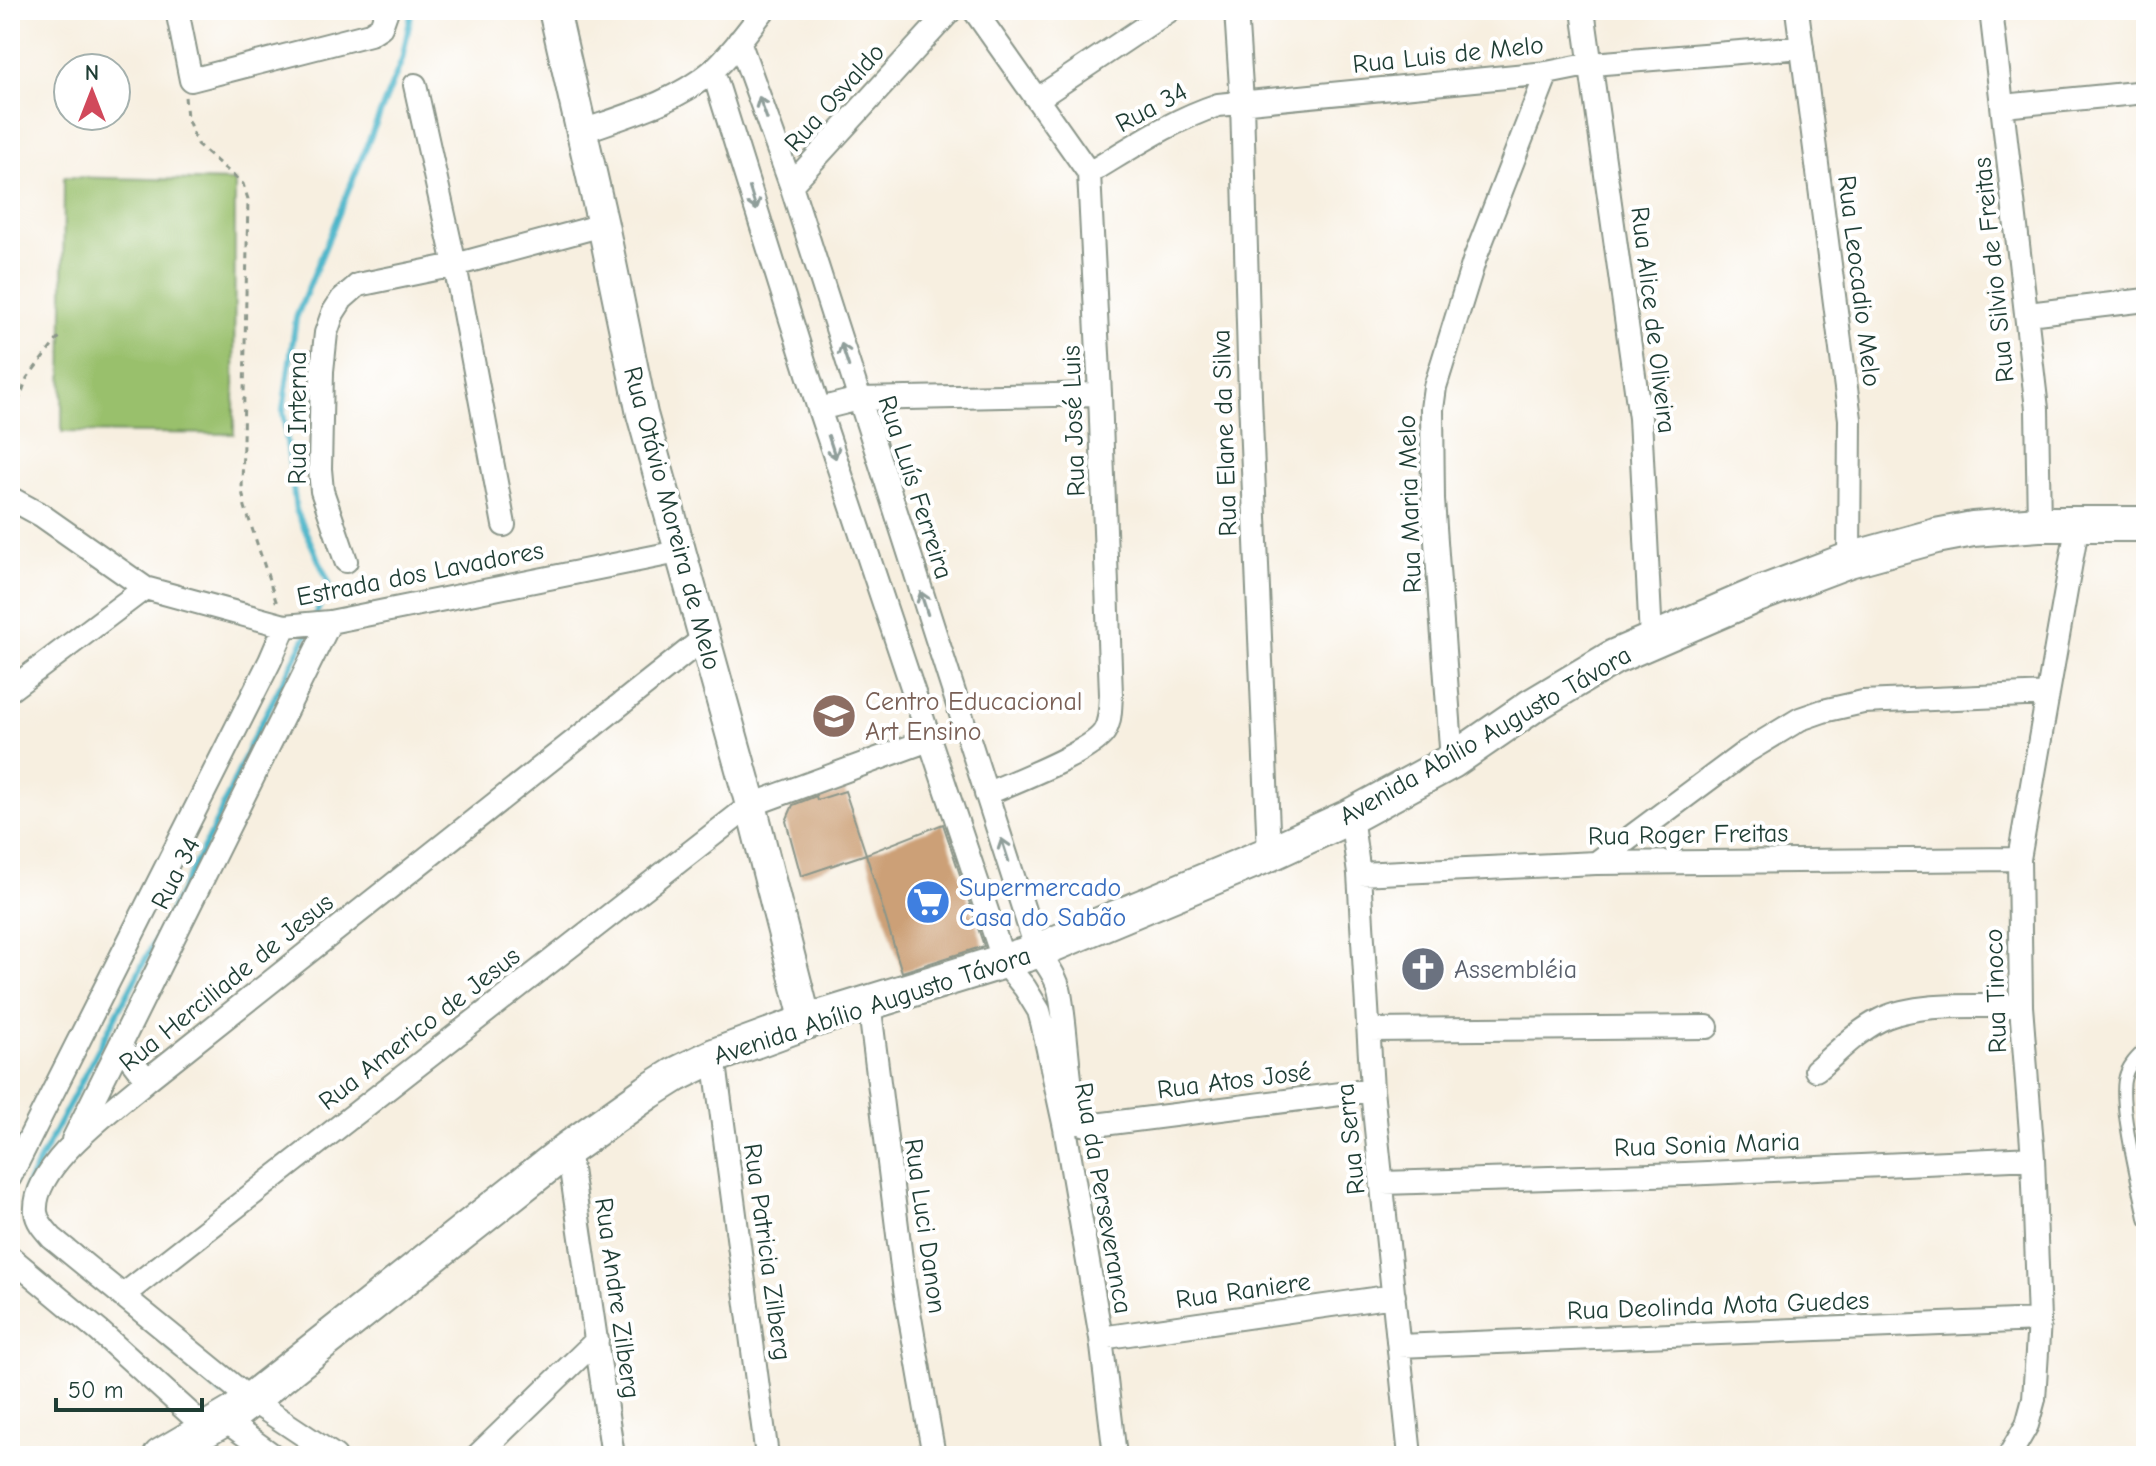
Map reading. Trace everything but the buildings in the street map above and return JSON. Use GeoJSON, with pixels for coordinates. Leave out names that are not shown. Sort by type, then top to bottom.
{"type":"FeatureCollection","features":[{"type":"Feature","properties":{"kind":"main road","name":"Avenida Abílio Augusto Távora"},"geometry":{"type":"LineString","coordinates":[[161,1456],[233,1413],[568,1149],[648,1092],[714,1056],[806,1022],[1037,951],[1269,854],[1351,816],[1452,761],[1567,684],[1651,639],[1849,560],[1973,529],[2078,522],[2146,524]]}},
{"type":"Feature","properties":{"kind":"street"},"geometry":{"type":"LineString","coordinates":[[177,10],[191,80],[370,34],[381,27],[387,10]]}},
{"type":"Feature","properties":{"kind":"street","name":"Rua Otávio Moreira de Melo"},"geometry":{"type":"LineString","coordinates":[[554,10],[642,414],[751,805],[806,1022]]}},
{"type":"Feature","properties":{"kind":"street"},"geometry":{"type":"LineString","coordinates":[[580,132],[651,106],[688,88],[713,71],[764,10]]}},
{"type":"Feature","properties":{"kind":"street","name":"Rua Osvaldo"},"geometry":{"type":"LineString","coordinates":[[791,185],[951,10]]}},
{"type":"Feature","properties":{"kind":"street"},"geometry":{"type":"LineString","coordinates":[[974,10],[1089,173]]}},
{"type":"Feature","properties":{"kind":"street"},"geometry":{"type":"LineString","coordinates":[[1037,99],[1170,10]]}},
{"type":"Feature","properties":{"kind":"street","name":"Rua Elane da Silva"},"geometry":{"type":"LineString","coordinates":[[1236,10],[1242,102],[1250,397],[1269,854]]}},
{"type":"Feature","properties":{"kind":"street","name":"Rua Alice de Oliveira"},"geometry":{"type":"LineString","coordinates":[[1583,10],[1640,418],[1651,639]]}},
{"type":"Feature","properties":{"kind":"street","name":"Rua Leocadio Melo"},"geometry":{"type":"LineString","coordinates":[[1797,10],[1850,419],[1849,560]]}},
{"type":"Feature","properties":{"kind":"street","name":"Rua Silvio de Freitas"},"geometry":{"type":"LineString","coordinates":[[1991,10],[2037,409],[2039,524]]}},
{"type":"Feature","properties":{"kind":"street","name":"Rua Luís Ferreira"},"geometry":{"type":"LineString","coordinates":[[739,41],[791,185],[1037,951],[1059,988],[1076,1115],[1084,1124],[1103,1124]]}},
{"type":"Feature","properties":{"kind":"street","name":"Rua Luis de Melo"},"geometry":{"type":"LineString","coordinates":[[1242,102],[1547,73],[1592,64],[1802,47]]}},
{"type":"Feature","properties":{"kind":"street"},"geometry":{"type":"LineString","coordinates":[[713,71],[819,409],[1004,962]]}},
{"type":"Feature","properties":{"kind":"street","name":"Rua Maria Melo"},"geometry":{"type":"LineString","coordinates":[[1452,761],[1433,500],[1432,409],[1435,387],[1475,258],[1547,73]]}},
{"type":"Feature","properties":{"kind":"street"},"geometry":{"type":"LineString","coordinates":[[415,85],[455,265],[504,525]]}},
{"type":"Feature","properties":{"kind":"street"},"geometry":{"type":"LineString","coordinates":[[2003,106],[2146,92]]}},
{"type":"Feature","properties":{"kind":"street","name":"Rua 34"},"geometry":{"type":"LineString","coordinates":[[1089,173],[1197,112],[1242,102]]}},
{"type":"Feature","properties":{"kind":"street","name":"Rua José Luis"},"geometry":{"type":"LineString","coordinates":[[986,794],[1080,750],[1099,738],[1109,718],[1110,646],[1089,173]]}},
{"type":"Feature","properties":{"kind":"street","name":"Rua Interna"},"geometry":{"type":"LineString","coordinates":[[346,561],[322,491],[320,469],[326,333],[342,299],[358,285],[455,265],[603,225]]}},
{"type":"Feature","properties":{"kind":"street"},"geometry":{"type":"LineString","coordinates":[[2028,314],[2146,300]]}},
{"type":"Feature","properties":{"kind":"street"},"geometry":{"type":"LineString","coordinates":[[819,409],[859,399],[1100,394]]}},
{"type":"Feature","properties":{"kind":"street","name":"Estrada dos Lavadores"},"geometry":{"type":"LineString","coordinates":[[10,498],[41,515],[145,588],[289,626],[325,622],[678,552]]}},
{"type":"Feature","properties":{"kind":"street","name":"Rua Tinoco"},"geometry":{"type":"LineString","coordinates":[[2009,1456],[2027,1425],[2034,1399],[2039,1320],[2033,1158],[2021,1006],[2019,859],[2078,522]]}},
{"type":"Feature","properties":{"kind":"street"},"geometry":{"type":"LineString","coordinates":[[10,690],[145,588]]}},
{"type":"Feature","properties":{"kind":"street","name":"Rua 34"},"geometry":{"type":"LineString","coordinates":[[68,1148],[325,622]]}},
{"type":"Feature","properties":{"kind":"street"},"geometry":{"type":"LineString","coordinates":[[10,1177],[289,626]]}},
{"type":"Feature","properties":{"kind":"street","name":"Rua Herciliade de Jesus"},"geometry":{"type":"LineString","coordinates":[[233,1413],[122,1296],[52,1238],[39,1222],[36,1210],[38,1195],[48,1174],[68,1148],[147,1080],[704,638]]}},
{"type":"Feature","properties":{"kind":"street"},"geometry":{"type":"LineString","coordinates":[[1596,863],[1744,753],[1800,719],[1863,702],[2047,694]]}},
{"type":"Feature","properties":{"kind":"street","name":"Rua Americo de Jesus"},"geometry":{"type":"LineString","coordinates":[[122,1296],[751,805],[929,740]]}},
{"type":"Feature","properties":{"kind":"street"},"geometry":{"type":"LineString","coordinates":[[943,781],[978,770]]}},
{"type":"Feature","properties":{"kind":"street","name":"Rua Serra"},"geometry":{"type":"LineString","coordinates":[[1351,816],[1359,874],[1372,1090],[1410,1456]]}},
{"type":"Feature","properties":{"kind":"street","name":"Rua Roger Freitas"},"geometry":{"type":"LineString","coordinates":[[1359,874],[1596,863],[2019,859]]}},
{"type":"Feature","properties":{"kind":"street","name":"Rua da Perseveranca"},"geometry":{"type":"LineString","coordinates":[[1004,962],[1025,988],[1042,1022],[1065,1128],[1101,1338],[1115,1456]]}},
{"type":"Feature","properties":{"kind":"street","name":"Rua Luci Danon"},"geometry":{"type":"LineString","coordinates":[[869,1002],[904,1283],[934,1456]]}},
{"type":"Feature","properties":{"kind":"street"},"geometry":{"type":"LineString","coordinates":[[1816,1070],[1866,1027],[1900,1012],[2021,1006]]}},
{"type":"Feature","properties":{"kind":"street"},"geometry":{"type":"LineString","coordinates":[[1369,1030],[1707,1027]]}},
{"type":"Feature","properties":{"kind":"street"},"geometry":{"type":"LineString","coordinates":[[120,1045],[147,1080]]}},
{"type":"Feature","properties":{"kind":"street","name":"Rua Patricia Zilberg"},"geometry":{"type":"LineString","coordinates":[[714,1056],[767,1456]]}},
{"type":"Feature","properties":{"kind":"street","name":"Rua Atos José"},"geometry":{"type":"LineString","coordinates":[[1103,1124],[1372,1090]]}},
{"type":"Feature","properties":{"kind":"street","name":"Rua Andre Zilberg"},"geometry":{"type":"LineString","coordinates":[[568,1149],[613,1456]]}},
{"type":"Feature","properties":{"kind":"street","name":"Rua Sonia Maria"},"geometry":{"type":"LineString","coordinates":[[1382,1183],[1685,1174],[2033,1158]]}},
{"type":"Feature","properties":{"kind":"street"},"geometry":{"type":"LineString","coordinates":[[10,1257],[100,1332],[233,1413],[335,1456]]}},
{"type":"Feature","properties":{"kind":"street","name":"Rua Raniere"},"geometry":{"type":"LineString","coordinates":[[1101,1338],[1394,1296]]}},
{"type":"Feature","properties":{"kind":"street","name":"Rua Deolinda Mota Guedes"},"geometry":{"type":"LineString","coordinates":[[1399,1346],[2039,1320]]}},
{"type":"Feature","properties":{"kind":"street"},"geometry":{"type":"LineString","coordinates":[[477,1456],[597,1340]]}},
{"type":"Feature","properties":{"kind":"street"},"geometry":{"type":"LineString","coordinates":[[233,1413],[274,1456]]}},
{"type":"Feature","properties":{"kind":"lane"},"geometry":{"type":"LineString","coordinates":[[2146,1048],[2130,1065],[2123,1085],[2146,1220]]}},
{"type":"Feature","properties":{"kind":"path"},"geometry":{"type":"LineString","coordinates":[[191,80],[185,102],[197,144],[243,184],[248,199],[242,490],[245,507],[289,626]]}},
{"type":"Feature","properties":{"kind":"path"},"geometry":{"type":"LineString","coordinates":[[10,425],[27,378],[61,335]]}},
{"type":"Feature","properties":{"kind":"green space"},"geometry":{"type":"Polygon","coordinates":[[[64,177],[235,181],[234,434],[62,432],[64,177]]]}},
{"type":"Feature","properties":{"kind":"waterway"},"geometry":{"type":"LineString","coordinates":[[314,619],[329,583],[296,510],[283,411],[296,318],[402,60],[412,10]]}},
{"type":"Feature","properties":{"kind":"waterway"},"geometry":{"type":"LineString","coordinates":[[26,1206],[26,1187],[210,836],[251,743],[310,629]]}},
{"type":"Feature","properties":{"kind":"waterway"},"geometry":{"type":"LineString","coordinates":[[168,1346],[222,1394]]}},
{"type":"Feature","properties":{"kind":"place","name":"Centro Educacional Art Ensino"},"geometry":{"type":"Point","coordinates":[834,716]}},
{"type":"Feature","properties":{"kind":"place","name":"Supermercado Casa do Sabão"},"geometry":{"type":"Point","coordinates":[928,902]}},
{"type":"Feature","properties":{"kind":"place","name":"Assembléia"},"geometry":{"type":"Point","coordinates":[1423,969]}}]}
